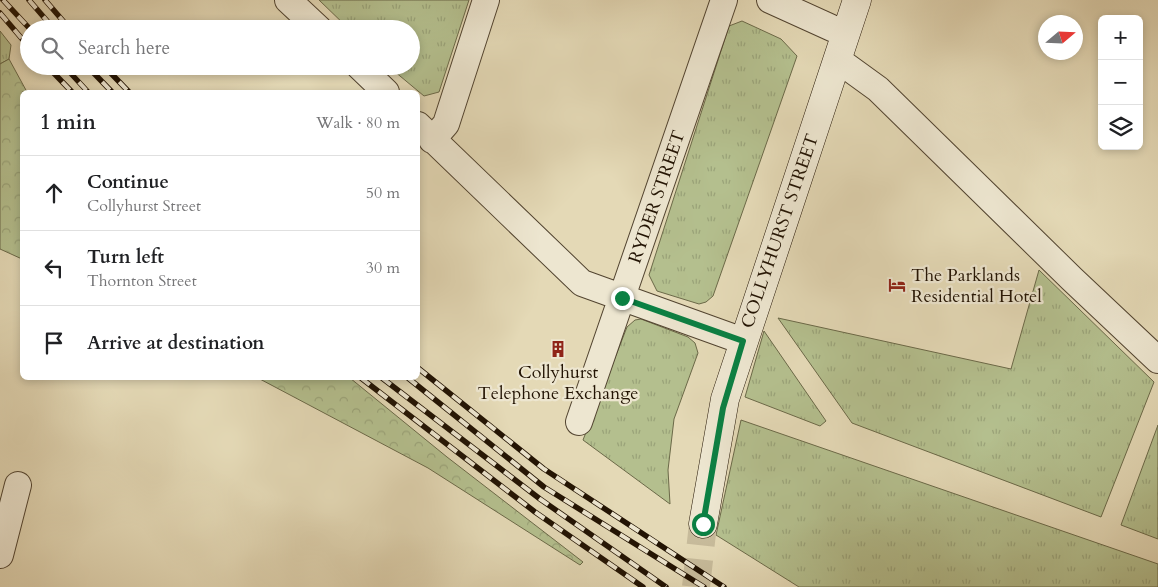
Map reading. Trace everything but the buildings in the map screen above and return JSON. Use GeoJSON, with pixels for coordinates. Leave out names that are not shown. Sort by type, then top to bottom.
{"type":"FeatureCollection","features":[{"type":"Feature","properties":{"kind":"street"},"geometry":{"type":"LineString","coordinates":[[288,0],[309,20]]}},
{"type":"Feature","properties":{"kind":"street"},"geometry":{"type":"LineString","coordinates":[[486,0],[446,124],[425,132],[582,283],[743,341]]}},
{"type":"Feature","properties":{"kind":"street","name":"RYDER STREET"},"geometry":{"type":"LineString","coordinates":[[579,422],[724,0]]}},
{"type":"Feature","properties":{"kind":"street"},"geometry":{"type":"LineString","coordinates":[[770,0],[845,34]]}},
{"type":"Feature","properties":{"kind":"street","name":"COLLYHURST STREET"},"geometry":{"type":"LineString","coordinates":[[703,524],[723,408],[743,341],[857,0]]}},
{"type":"Feature","properties":{"kind":"street"},"geometry":{"type":"LineString","coordinates":[[838,60],[878,89],[1072,279],[1158,360]]}},
{"type":"Feature","properties":{"kind":"street"},"geometry":{"type":"LineString","coordinates":[[368,75],[384,90]]}},
{"type":"Feature","properties":{"kind":"street"},"geometry":{"type":"LineString","coordinates":[[0,555],[18,485]]}},
{"type":"Feature","properties":{"kind":"green space"},"geometry":{"type":"Polygon","coordinates":[[[319,0],[469,0],[439,92],[424,96],[420,90],[417,90],[399,75],[420,75],[420,20],[340,20],[319,0]]]}},
{"type":"Feature","properties":{"kind":"green space"},"geometry":{"type":"Polygon","coordinates":[[[742,21],[781,39],[797,56],[713,296],[706,302],[699,304],[657,291],[649,275],[729,26],[742,21]]]}},
{"type":"Feature","properties":{"kind":"green space"},"geometry":{"type":"Polygon","coordinates":[[[0,31],[11,45],[9,59],[0,64],[0,31]]]}},
{"type":"Feature","properties":{"kind":"green space"},"geometry":{"type":"Polygon","coordinates":[[[9,59],[26,90],[20,90],[20,258],[0,249],[0,64],[9,59]]]}},
{"type":"Feature","properties":{"kind":"green space"},"geometry":{"type":"Polygon","coordinates":[[[1039,270],[1154,382],[1101,517],[852,423],[778,318],[1011,369],[1039,270]]]}},
{"type":"Feature","properties":{"kind":"green space"},"geometry":{"type":"Polygon","coordinates":[[[641,319],[688,337],[695,343],[698,353],[674,419],[668,470],[670,504],[583,440],[627,327],[635,320],[641,319]]]}},
{"type":"Feature","properties":{"kind":"green space"},"geometry":{"type":"Polygon","coordinates":[[[764,331],[826,421],[820,426],[745,397],[764,331]]]}},
{"type":"Feature","properties":{"kind":"green space"},"geometry":{"type":"Polygon","coordinates":[[[262,380],[352,380],[447,457],[583,562],[580,565],[428,468],[262,380]]]}},
{"type":"Feature","properties":{"kind":"green space"},"geometry":{"type":"Polygon","coordinates":[[[741,420],[1158,564],[1158,587],[799,587],[716,535],[741,420]]]}},
{"type":"Feature","properties":{"kind":"green space"},"geometry":{"type":"Polygon","coordinates":[[[1158,425],[1158,539],[1121,525],[1158,425]]]}},
{"type":"Feature","properties":{"kind":"tunnel"},"geometry":{"type":"LineString","coordinates":[[696,587],[703,524]]}},
{"type":"Feature","properties":{"kind":"railway"},"geometry":{"type":"LineString","coordinates":[[3,0],[22,20]]}},
{"type":"Feature","properties":{"kind":"railway"},"geometry":{"type":"LineString","coordinates":[[29,0],[46,20]]}},
{"type":"Feature","properties":{"kind":"railway"},"geometry":{"type":"LineString","coordinates":[[45,0],[62,20]]}},
{"type":"Feature","properties":{"kind":"railway"},"geometry":{"type":"LineString","coordinates":[[0,13],[20,36]]}},
{"type":"Feature","properties":{"kind":"railway"},"geometry":{"type":"LineString","coordinates":[[56,75],[70,90]]}},
{"type":"Feature","properties":{"kind":"railway"},"geometry":{"type":"LineString","coordinates":[[72,75],[86,90]]}},
{"type":"Feature","properties":{"kind":"railway"},"geometry":{"type":"LineString","coordinates":[[96,75],[110,90]]}},
{"type":"Feature","properties":{"kind":"railway"},"geometry":{"type":"LineString","coordinates":[[113,75],[127,90]]}},
{"type":"Feature","properties":{"kind":"railway"},"geometry":{"type":"LineString","coordinates":[[420,370],[544,469],[724,587]]}},
{"type":"Feature","properties":{"kind":"railway"},"geometry":{"type":"LineString","coordinates":[[364,380],[535,512],[643,587]]}},
{"type":"Feature","properties":{"kind":"railway"},"geometry":{"type":"LineString","coordinates":[[385,380],[540,499],[666,587]]}},
{"type":"Feature","properties":{"kind":"railway"},"geometry":{"type":"LineString","coordinates":[[410,380],[544,487],[704,587]]}},
{"type":"Feature","properties":{"kind":"place","name":"The Parklands Residential Hotel"},"geometry":{"type":"Point","coordinates":[897,285]}},
{"type":"Feature","properties":{"kind":"place","name":"Collyhurst Telephone Exchange"},"geometry":{"type":"Point","coordinates":[558,349]}},
{"type":"Feature","properties":{"kind":"route"},"geometry":{"type":"LineString","coordinates":[[622,298],[743,341],[723,408],[703,524]]}}]}
